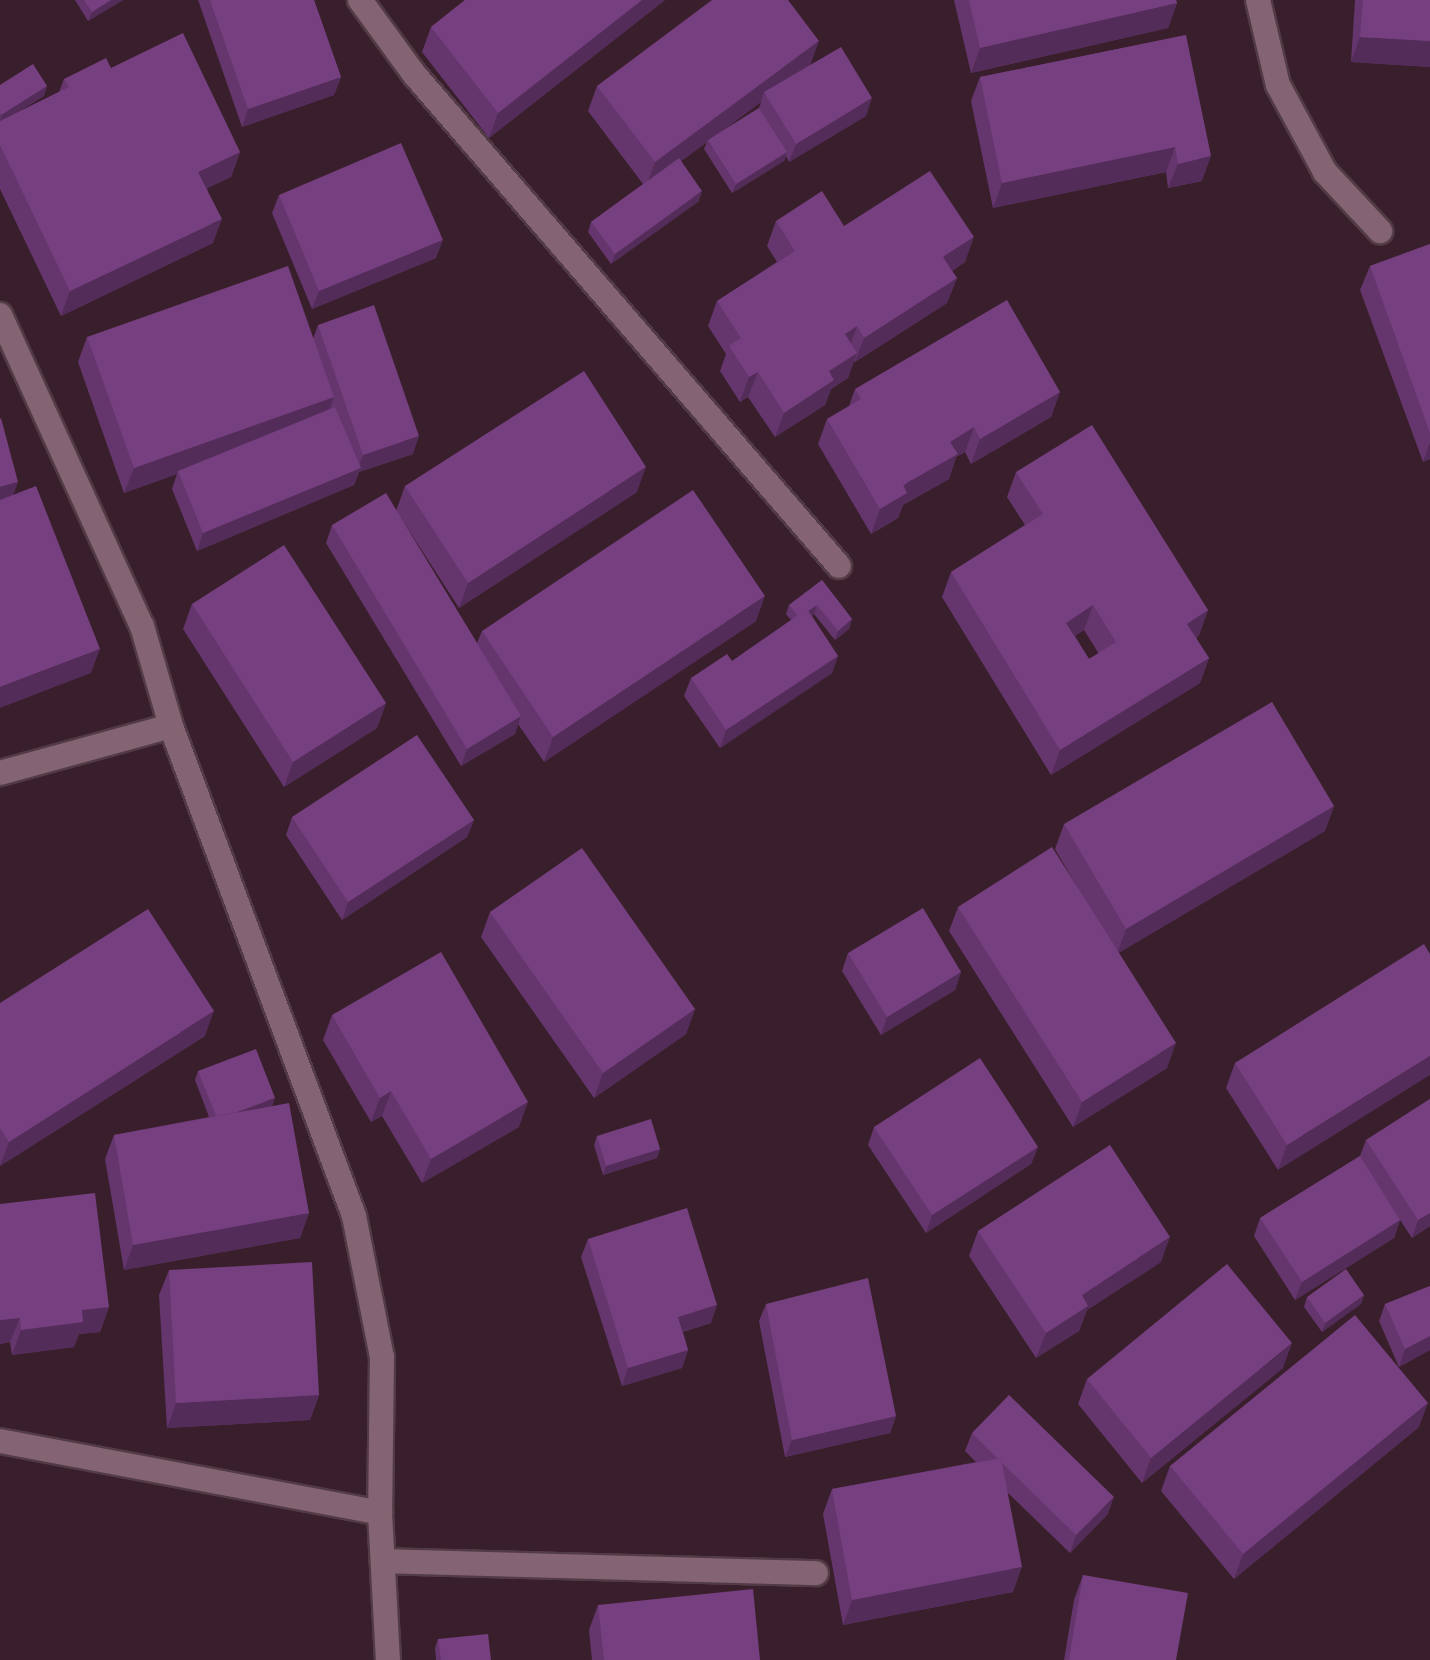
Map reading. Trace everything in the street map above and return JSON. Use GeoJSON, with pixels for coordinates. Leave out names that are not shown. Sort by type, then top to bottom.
{"type":"FeatureCollection","features":[{"type":"Feature","properties":{"kind":"street"},"geometry":{"type":"LineString","coordinates":[[360,0],[414,74],[839,566]]}},
{"type":"Feature","properties":{"kind":"street"},"geometry":{"type":"LineString","coordinates":[[1258,0],[1278,85],[1325,172],[1380,231]]}},
{"type":"Feature","properties":{"kind":"street"},"geometry":{"type":"LineString","coordinates":[[0,315],[142,626],[171,726],[354,1216],[382,1357],[380,1513],[388,1660]]}},
{"type":"Feature","properties":{"kind":"street"},"geometry":{"type":"LineString","coordinates":[[0,773],[171,726]]}},
{"type":"Feature","properties":{"kind":"street"},"geometry":{"type":"LineString","coordinates":[[0,1441],[380,1513]]}},
{"type":"Feature","properties":{"kind":"street"},"geometry":{"type":"LineString","coordinates":[[383,1561],[816,1573]]}},
{"type":"Feature","properties":{"kind":"building"},"geometry":{"type":"Polygon","coordinates":[[[84,0],[111,0],[92,12],[84,0]]]}},
{"type":"Feature","properties":{"kind":"building"},"geometry":{"type":"Polygon","coordinates":[[[210,0],[314,0],[341,77],[248,109],[210,0]]]}},
{"type":"Feature","properties":{"kind":"building"},"geometry":{"type":"Polygon","coordinates":[[[465,0],[642,0],[498,113],[431,27],[465,0]]]}},
{"type":"Feature","properties":{"kind":"building"},"geometry":{"type":"Polygon","coordinates":[[[712,0],[788,0],[819,41],[655,162],[597,86],[712,0]]]}},
{"type":"Feature","properties":{"kind":"building"},"geometry":{"type":"Polygon","coordinates":[[[969,0],[1176,0],[1177,3],[980,48],[969,0]]]}},
{"type":"Feature","properties":{"kind":"building"},"geometry":{"type":"Polygon","coordinates":[[[1363,0],[1430,0],[1430,41],[1360,37],[1363,0]]]}},
{"type":"Feature","properties":{"kind":"building"},"geometry":{"type":"Polygon","coordinates":[[[183,33],[240,152],[198,172],[222,219],[70,291],[0,145],[0,121],[69,87],[64,79],[106,58],[111,68],[183,33]]]}},
{"type":"Feature","properties":{"kind":"building"},"geometry":{"type":"Polygon","coordinates":[[[1186,35],[1211,156],[1178,164],[1175,147],[1002,183],[980,77],[1186,35]]]}},
{"type":"Feature","properties":{"kind":"building"},"geometry":{"type":"Polygon","coordinates":[[[841,47],[872,98],[796,144],[764,92],[841,47]]]}},
{"type":"Feature","properties":{"kind":"building"},"geometry":{"type":"Polygon","coordinates":[[[33,64],[47,86],[1,115],[0,85],[33,64]]]}},
{"type":"Feature","properties":{"kind":"building"},"geometry":{"type":"Polygon","coordinates":[[[759,108],[787,152],[736,184],[708,140],[759,108]]]}},
{"type":"Feature","properties":{"kind":"building"},"geometry":{"type":"Polygon","coordinates":[[[401,143],[443,240],[319,291],[279,195],[401,143]]]}},
{"type":"Feature","properties":{"kind":"building"},"geometry":{"type":"Polygon","coordinates":[[[679,158],[702,191],[615,254],[591,222],[679,158]]]}},
{"type":"Feature","properties":{"kind":"building"},"geometry":{"type":"Polygon","coordinates":[[[930,171],[974,237],[943,257],[957,278],[864,338],[857,326],[845,334],[857,353],[829,371],[834,380],[784,413],[758,372],[749,377],[729,346],[741,338],[717,301],[795,251],[776,221],[822,191],[844,226],[930,171]]]}},
{"type":"Feature","properties":{"kind":"building"},"geometry":{"type":"Polygon","coordinates":[[[1430,244],[1430,433],[1370,266],[1430,244]]]}},
{"type":"Feature","properties":{"kind":"building"},"geometry":{"type":"Polygon","coordinates":[[[288,266],[334,397],[134,468],[87,337],[288,266]]]}},
{"type":"Feature","properties":{"kind":"building"},"geometry":{"type":"Polygon","coordinates":[[[1007,300],[1060,392],[980,439],[974,427],[950,442],[958,454],[903,485],[907,493],[880,509],[827,419],[861,399],[855,389],[1007,300]]]}},
{"type":"Feature","properties":{"kind":"building"},"geometry":{"type":"Polygon","coordinates":[[[374,305],[419,436],[363,455],[318,325],[374,305]]]}},
{"type":"Feature","properties":{"kind":"building"},"geometry":{"type":"Polygon","coordinates":[[[584,371],[646,467],[468,583],[405,486],[584,371]]]}},
{"type":"Feature","properties":{"kind":"building"},"geometry":{"type":"Polygon","coordinates":[[[335,407],[361,468],[203,533],[178,471],[335,407]]]}},
{"type":"Feature","properties":{"kind":"building"},"geometry":{"type":"Polygon","coordinates":[[[0,419],[18,482],[0,487],[0,419]]]}},
{"type":"Feature","properties":{"kind":"building"},"geometry":{"type":"Polygon","coordinates":[[[1092,425],[1208,610],[1187,624],[1209,658],[1060,750],[951,572],[1043,514],[1016,472],[1092,425]],[[1093,605],[1066,623],[1089,659],[1116,642],[1093,605]]]}},
{"type":"Feature","properties":{"kind":"building"},"geometry":{"type":"Polygon","coordinates":[[[36,486],[100,649],[0,687],[0,500],[36,486]]]}},
{"type":"Feature","properties":{"kind":"building"},"geometry":{"type":"Polygon","coordinates":[[[693,490],[765,596],[553,737],[482,631],[693,490]]]}},
{"type":"Feature","properties":{"kind":"building"},"geometry":{"type":"Polygon","coordinates":[[[386,493],[521,716],[467,749],[332,525],[386,493]]]}},
{"type":"Feature","properties":{"kind":"building"},"geometry":{"type":"Polygon","coordinates":[[[284,545],[386,703],[293,762],[192,604],[284,545]]]}},
{"type":"Feature","properties":{"kind":"building"},"geometry":{"type":"Polygon","coordinates":[[[822,580],[852,619],[838,631],[817,605],[798,616],[789,605],[822,580]]]}},
{"type":"Feature","properties":{"kind":"building"},"geometry":{"type":"Polygon","coordinates":[[[807,609],[838,656],[726,730],[691,678],[727,654],[732,661],[807,609]]]}},
{"type":"Feature","properties":{"kind":"building"},"geometry":{"type":"Polygon","coordinates":[[[1272,702],[1334,806],[1126,929],[1064,824],[1272,702]]]}},
{"type":"Feature","properties":{"kind":"building"},"geometry":{"type":"Polygon","coordinates":[[[417,735],[474,820],[348,902],[292,817],[417,735]]]}},
{"type":"Feature","properties":{"kind":"building"},"geometry":{"type":"Polygon","coordinates":[[[1052,847],[1176,1043],[1082,1102],[958,907],[1052,847]]]}},
{"type":"Feature","properties":{"kind":"building"},"geometry":{"type":"Polygon","coordinates":[[[582,848],[695,1009],[603,1073],[490,912],[582,848]]]}},
{"type":"Feature","properties":{"kind":"building"},"geometry":{"type":"Polygon","coordinates":[[[923,908],[961,972],[887,1017],[848,953],[923,908]]]}},
{"type":"Feature","properties":{"kind":"building"},"geometry":{"type":"Polygon","coordinates":[[[148,909],[214,1011],[9,1142],[0,1128],[0,1003],[148,909]]]}},
{"type":"Feature","properties":{"kind":"building"},"geometry":{"type":"Polygon","coordinates":[[[1424,944],[1430,954],[1430,1056],[1287,1145],[1235,1063],[1424,944]]]}},
{"type":"Feature","properties":{"kind":"building"},"geometry":{"type":"Polygon","coordinates":[[[441,952],[528,1102],[431,1159],[391,1091],[380,1098],[332,1015],[441,952]]]}},
{"type":"Feature","properties":{"kind":"building"},"geometry":{"type":"Polygon","coordinates":[[[256,1049],[275,1098],[216,1116],[198,1071],[256,1049]]]}},
{"type":"Feature","properties":{"kind":"building"},"geometry":{"type":"Polygon","coordinates":[[[980,1058],[1038,1147],[932,1215],[874,1127],[980,1058]]]}},
{"type":"Feature","properties":{"kind":"building"},"geometry":{"type":"Polygon","coordinates":[[[1430,1099],[1430,1213],[1418,1220],[1366,1140],[1430,1099]]]}},
{"type":"Feature","properties":{"kind":"building"},"geometry":{"type":"Polygon","coordinates":[[[289,1103],[309,1213],[133,1245],[114,1135],[289,1103]]]}},
{"type":"Feature","properties":{"kind":"building"},"geometry":{"type":"Polygon","coordinates":[[[651,1119],[660,1149],[606,1166],[597,1136],[651,1119]]]}},
{"type":"Feature","properties":{"kind":"building"},"geometry":{"type":"Polygon","coordinates":[[[1110,1145],[1170,1237],[1082,1295],[1088,1306],[1046,1333],[978,1231],[1110,1145]]]}},
{"type":"Feature","properties":{"kind":"building"},"geometry":{"type":"Polygon","coordinates":[[[1360,1156],[1400,1220],[1302,1282],[1260,1218],[1360,1156]]]}},
{"type":"Feature","properties":{"kind":"building"},"geometry":{"type":"Polygon","coordinates":[[[95,1193],[109,1307],[82,1310],[83,1322],[21,1330],[20,1318],[0,1320],[0,1204],[95,1193]]]}},
{"type":"Feature","properties":{"kind":"building"},"geometry":{"type":"Polygon","coordinates":[[[687,1208],[717,1305],[678,1317],[688,1350],[628,1368],[588,1239],[687,1208]]]}},
{"type":"Feature","properties":{"kind":"building"},"geometry":{"type":"Polygon","coordinates":[[[312,1262],[319,1395],[176,1403],[169,1270],[312,1262]]]}},
{"type":"Feature","properties":{"kind":"building"},"geometry":{"type":"Polygon","coordinates":[[[1227,1264],[1292,1343],[1151,1458],[1087,1379],[1227,1264]]]}},
{"type":"Feature","properties":{"kind":"building"},"geometry":{"type":"Polygon","coordinates":[[[1346,1269],[1364,1295],[1325,1323],[1307,1297],[1346,1269]]]}},
{"type":"Feature","properties":{"kind":"building"},"geometry":{"type":"Polygon","coordinates":[[[868,1278],[896,1416],[792,1440],[766,1304],[868,1278]]]}},
{"type":"Feature","properties":{"kind":"building"},"geometry":{"type":"Polygon","coordinates":[[[1430,1286],[1430,1336],[1405,1349],[1385,1304],[1430,1286]]]}},
{"type":"Feature","properties":{"kind":"building"},"geometry":{"type":"Polygon","coordinates":[[[1355,1315],[1428,1403],[1243,1554],[1170,1466],[1355,1315]]]}},
{"type":"Feature","properties":{"kind":"building"},"geometry":{"type":"Polygon","coordinates":[[[1009,1395],[1114,1497],[1076,1535],[1002,1463],[1001,1458],[997,1458],[972,1433],[1009,1395]]]}},
{"type":"Feature","properties":{"kind":"building"},"geometry":{"type":"Polygon","coordinates":[[[1001,1458],[1022,1567],[852,1600],[832,1489],[1001,1458]]]}},
{"type":"Feature","properties":{"kind":"building"},"geometry":{"type":"Polygon","coordinates":[[[1083,1575],[1188,1593],[1176,1660],[1069,1660],[1083,1575]]]}},
{"type":"Feature","properties":{"kind":"building"},"geometry":{"type":"Polygon","coordinates":[[[753,1589],[760,1660],[604,1660],[598,1605],[753,1589]]]}},
{"type":"Feature","properties":{"kind":"building"},"geometry":{"type":"Polygon","coordinates":[[[488,1634],[491,1660],[441,1660],[438,1639],[488,1634]]]}}]}
